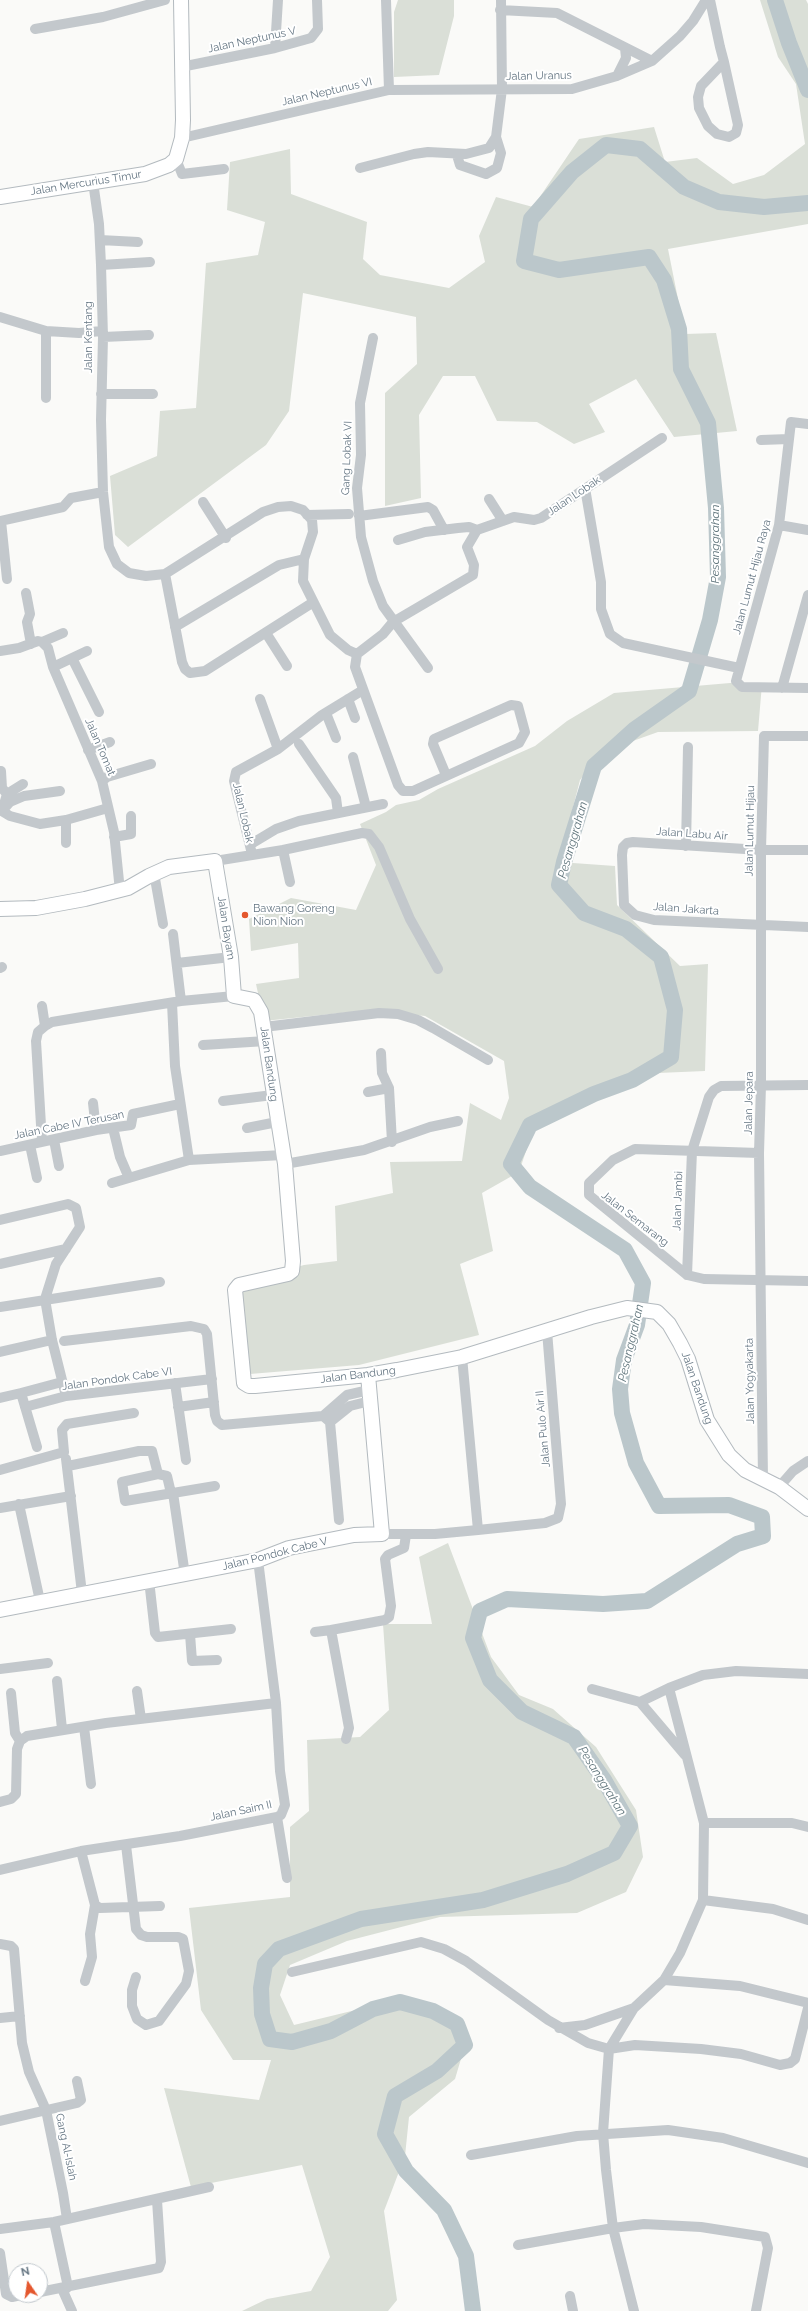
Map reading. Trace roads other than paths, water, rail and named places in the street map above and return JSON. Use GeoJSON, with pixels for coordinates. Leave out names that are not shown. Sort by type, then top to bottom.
{"type":"FeatureCollection","features":[{"type":"Feature","properties":{"kind":"street"},"geometry":{"type":"LineString","coordinates":[[35,29],[103,17],[165,0]]}},
{"type":"Feature","properties":{"kind":"street"},"geometry":{"type":"LineString","coordinates":[[181,0],[182,138],[176,158],[182,174],[224,169]]}},
{"type":"Feature","properties":{"kind":"street"},"geometry":{"type":"LineString","coordinates":[[275,48],[278,0]]}},
{"type":"Feature","properties":{"kind":"street","name":"Jalan Neptunus V"},"geometry":{"type":"LineString","coordinates":[[182,67],[305,41],[315,35],[318,29],[317,0]]}},
{"type":"Feature","properties":{"kind":"street","name":"Jalan Neptunus VI"},"geometry":{"type":"LineString","coordinates":[[182,138],[389,90],[386,0]]}},
{"type":"Feature","properties":{"kind":"street","name":"Jalan Uranus"},"geometry":{"type":"LineString","coordinates":[[389,90],[572,89],[618,76],[652,61],[680,36],[693,21],[706,0]]}},
{"type":"Feature","properties":{"kind":"street"},"geometry":{"type":"LineString","coordinates":[[710,0],[724,62],[738,125],[736,133],[728,137],[717,134],[708,126],[699,108],[698,97],[701,86],[724,62]]}},
{"type":"Feature","properties":{"kind":"street"},"geometry":{"type":"LineString","coordinates":[[457,155],[460,165],[486,174],[497,168],[501,153],[496,137],[502,89],[501,5],[558,12],[652,61]]}},
{"type":"Feature","properties":{"kind":"street"},"geometry":{"type":"LineString","coordinates":[[618,76],[626,58],[626,48]]}},
{"type":"Feature","properties":{"kind":"street"},"geometry":{"type":"LineString","coordinates":[[360,168],[428,152],[457,155],[489,148],[496,137]]}},
{"type":"Feature","properties":{"kind":"street","name":"Jalan Mercurius Timur"},"geometry":{"type":"LineString","coordinates":[[0,197],[145,174],[168,165],[176,158]]}},
{"type":"Feature","properties":{"kind":"street","name":"Jalan Kentang"},"geometry":{"type":"LineString","coordinates":[[93,182],[100,240],[103,334],[101,394],[103,492],[109,547],[117,564],[129,573],[146,576],[165,574]]}},
{"type":"Feature","properties":{"kind":"street"},"geometry":{"type":"LineString","coordinates":[[100,240],[138,242]]}},
{"type":"Feature","properties":{"kind":"street"},"geometry":{"type":"LineString","coordinates":[[101,265],[150,262]]}},
{"type":"Feature","properties":{"kind":"street"},"geometry":{"type":"LineString","coordinates":[[0,317],[46,331],[149,335]]}},
{"type":"Feature","properties":{"kind":"street"},"geometry":{"type":"LineString","coordinates":[[46,331],[46,398]]}},
{"type":"Feature","properties":{"kind":"street","name":"Gang Lobak VI"},"geometry":{"type":"LineString","coordinates":[[373,338],[360,403],[361,455],[357,488],[361,537],[373,581],[383,606],[393,622],[428,668]]}},
{"type":"Feature","properties":{"kind":"street"},"geometry":{"type":"LineString","coordinates":[[101,394],[153,394]]}},
{"type":"Feature","properties":{"kind":"street","name":"Jalan Lumut Hijau Raya"},"geometry":{"type":"LineString","coordinates":[[782,688],[742,687],[736,680],[779,525],[791,422],[808,424]]}},
{"type":"Feature","properties":{"kind":"street","name":"Jalan Lobak"},"geometry":{"type":"LineString","coordinates":[[477,530],[514,517],[534,520],[541,518],[662,438]]}},
{"type":"Feature","properties":{"kind":"street"},"geometry":{"type":"LineString","coordinates":[[761,440],[789,439]]}},
{"type":"Feature","properties":{"kind":"street"},"geometry":{"type":"LineString","coordinates":[[585,488],[601,582],[601,609],[610,634],[623,643],[739,668]]}},
{"type":"Feature","properties":{"kind":"street"},"geometry":{"type":"LineString","coordinates":[[7,580],[0,521],[63,507],[71,498],[103,492]]}},
{"type":"Feature","properties":{"kind":"street"},"geometry":{"type":"LineString","coordinates":[[489,499],[503,521]]}},
{"type":"Feature","properties":{"kind":"street"},"geometry":{"type":"LineString","coordinates":[[203,502],[226,538]]}},
{"type":"Feature","properties":{"kind":"street"},"geometry":{"type":"LineString","coordinates":[[312,603],[205,671],[190,673],[185,669],[165,574],[226,538],[263,512],[291,506],[303,510],[312,520],[313,532],[304,559],[303,580],[312,603],[330,635],[353,652],[355,667],[363,690],[398,785],[403,792],[412,791],[519,743],[525,732],[518,706],[511,705],[434,739],[433,744],[446,775]]}},
{"type":"Feature","properties":{"kind":"street"},"geometry":{"type":"LineString","coordinates":[[359,516],[428,507],[432,510],[444,530]]}},
{"type":"Feature","properties":{"kind":"street"},"geometry":{"type":"LineString","coordinates":[[307,515],[349,514]]}},
{"type":"Feature","properties":{"kind":"street"},"geometry":{"type":"LineString","coordinates":[[779,525],[808,530]]}},
{"type":"Feature","properties":{"kind":"street"},"geometry":{"type":"LineString","coordinates":[[353,652],[383,634],[393,622],[473,575],[474,565],[467,546],[477,530],[469,527],[425,532],[398,540]]}},
{"type":"Feature","properties":{"kind":"street"},"geometry":{"type":"LineString","coordinates":[[175,627],[280,565],[304,559]]}},
{"type":"Feature","properties":{"kind":"street"},"geometry":{"type":"LineString","coordinates":[[26,593],[30,614],[27,622],[31,644]]}},
{"type":"Feature","properties":{"kind":"street"},"geometry":{"type":"LineString","coordinates":[[808,594],[782,688],[808,688]]}},
{"type":"Feature","properties":{"kind":"street"},"geometry":{"type":"LineString","coordinates":[[0,651],[42,642],[63,633]]}},
{"type":"Feature","properties":{"kind":"street"},"geometry":{"type":"LineString","coordinates":[[266,633],[287,666]]}},
{"type":"Feature","properties":{"kind":"street","name":"Jalan Tomat"},"geometry":{"type":"LineString","coordinates":[[42,642],[48,648],[54,667],[102,780],[114,836],[120,891]]}},
{"type":"Feature","properties":{"kind":"street"},"geometry":{"type":"LineString","coordinates":[[54,667],[88,651]]}},
{"type":"Feature","properties":{"kind":"street"},"geometry":{"type":"LineString","coordinates":[[72,658],[99,712]]}},
{"type":"Feature","properties":{"kind":"street","name":"Jalan Lobak"},"geometry":{"type":"LineString","coordinates":[[0,909],[47,907],[120,891],[134,886],[154,873],[177,866],[215,861],[251,849],[235,776],[240,770],[278,749],[326,713],[363,690]]}},
{"type":"Feature","properties":{"kind":"street"},"geometry":{"type":"LineString","coordinates":[[260,699],[278,749]]}},
{"type":"Feature","properties":{"kind":"street"},"geometry":{"type":"LineString","coordinates":[[348,699],[355,718]]}},
{"type":"Feature","properties":{"kind":"street"},"geometry":{"type":"LineString","coordinates":[[326,713],[336,738]]}},
{"type":"Feature","properties":{"kind":"street","name":"Jalan Lumut Hijau"},"geometry":{"type":"LineString","coordinates":[[761,926],[764,736],[808,736]]}},
{"type":"Feature","properties":{"kind":"street"},"geometry":{"type":"LineString","coordinates":[[88,750],[110,742]]}},
{"type":"Feature","properties":{"kind":"street"},"geometry":{"type":"LineString","coordinates":[[299,744],[336,798],[338,813]]}},
{"type":"Feature","properties":{"kind":"street"},"geometry":{"type":"LineString","coordinates":[[686,846],[688,747]]}},
{"type":"Feature","properties":{"kind":"street"},"geometry":{"type":"LineString","coordinates":[[353,756],[366,807]]}},
{"type":"Feature","properties":{"kind":"street"},"geometry":{"type":"LineString","coordinates":[[102,780],[110,781],[150,767]]}},
{"type":"Feature","properties":{"kind":"street"},"geometry":{"type":"LineString","coordinates":[[1,772],[2,788],[7,794]]}},
{"type":"Feature","properties":{"kind":"street"},"geometry":{"type":"LineString","coordinates":[[1,810],[7,794],[23,784]]}},
{"type":"Feature","properties":{"kind":"street"},"geometry":{"type":"LineString","coordinates":[[1,810],[10,802],[24,796],[60,791]]}},
{"type":"Feature","properties":{"kind":"street"},"geometry":{"type":"LineString","coordinates":[[251,849],[276,829],[299,821],[383,804]]}},
{"type":"Feature","properties":{"kind":"street"},"geometry":{"type":"LineString","coordinates":[[1,810],[10,816],[40,824],[66,820],[108,808]]}},
{"type":"Feature","properties":{"kind":"street"},"geometry":{"type":"LineString","coordinates":[[114,836],[131,834],[131,816]]}},
{"type":"Feature","properties":{"kind":"street"},"geometry":{"type":"LineString","coordinates":[[66,820],[66,843]]}},
{"type":"Feature","properties":{"kind":"street"},"geometry":{"type":"LineString","coordinates":[[251,849],[283,850],[362,833],[369,834],[379,847],[410,919],[438,969]]}},
{"type":"Feature","properties":{"kind":"street","name":"Jalan Labu Air"},"geometry":{"type":"LineString","coordinates":[[623,847],[627,843],[633,842],[761,850],[808,850]]}},
{"type":"Feature","properties":{"kind":"street","name":"Jalan Jakarta"},"geometry":{"type":"LineString","coordinates":[[623,847],[624,905],[635,915],[654,920],[808,927]]}},
{"type":"Feature","properties":{"kind":"street"},"geometry":{"type":"LineString","coordinates":[[283,850],[290,882]]}},
{"type":"Feature","properties":{"kind":"street","name":"Jalan Bayam"},"geometry":{"type":"LineString","coordinates":[[215,861],[231,958],[234,996]]}},
{"type":"Feature","properties":{"kind":"street"},"geometry":{"type":"LineString","coordinates":[[154,873],[163,924]]}},
{"type":"Feature","properties":{"kind":"street","name":"Jalan Jepara"},"geometry":{"type":"LineString","coordinates":[[761,926],[761,1085],[759,1153],[761,1281]]}},
{"type":"Feature","properties":{"kind":"street"},"geometry":{"type":"LineString","coordinates":[[173,934],[177,963],[175,1066],[189,1160]]}},
{"type":"Feature","properties":{"kind":"street"},"geometry":{"type":"LineString","coordinates":[[177,963],[231,958]]}},
{"type":"Feature","properties":{"kind":"street"},"geometry":{"type":"LineString","coordinates":[[42,1142],[36,1041],[38,1032],[46,1026],[60,1021],[177,1002],[234,996]]}},
{"type":"Feature","properties":{"kind":"street","name":"Jalan Bandung"},"geometry":{"type":"LineString","coordinates":[[234,996],[254,1000],[261,1012],[284,1159],[293,1267],[292,1271],[284,1276],[236,1287],[234,1295],[242,1378],[244,1383],[249,1386],[368,1375],[462,1357],[627,1308],[657,1312],[669,1324],[688,1359],[707,1420],[720,1443],[736,1463],[763,1480],[779,1487],[808,1509]]}},
{"type":"Feature","properties":{"kind":"street"},"geometry":{"type":"LineString","coordinates":[[42,1006],[46,1026]]}},
{"type":"Feature","properties":{"kind":"street"},"geometry":{"type":"LineString","coordinates":[[264,1026],[379,1013],[398,1014],[418,1020],[488,1060]]}},
{"type":"Feature","properties":{"kind":"street"},"geometry":{"type":"LineString","coordinates":[[203,1045],[266,1041]]}},
{"type":"Feature","properties":{"kind":"street"},"geometry":{"type":"LineString","coordinates":[[381,1053],[382,1074],[389,1088],[392,1142]]}},
{"type":"Feature","properties":{"kind":"street","name":"Jalan Jambi"},"geometry":{"type":"LineString","coordinates":[[687,1275],[692,1151],[704,1109],[714,1090],[721,1086],[808,1085]]}},
{"type":"Feature","properties":{"kind":"street"},"geometry":{"type":"LineString","coordinates":[[368,1092],[389,1088]]}},
{"type":"Feature","properties":{"kind":"street"},"geometry":{"type":"LineString","coordinates":[[223,1101],[273,1095]]}},
{"type":"Feature","properties":{"kind":"street"},"geometry":{"type":"LineString","coordinates":[[92,1103],[96,1130]]}},
{"type":"Feature","properties":{"kind":"street","name":"Jalan Cabe IV Terusan"},"geometry":{"type":"LineString","coordinates":[[0,1151],[96,1130],[131,1126],[134,1114],[180,1104]]}},
{"type":"Feature","properties":{"kind":"street"},"geometry":{"type":"LineString","coordinates":[[112,1183],[189,1160],[284,1159],[364,1150],[392,1142],[430,1127],[458,1121]]}},
{"type":"Feature","properties":{"kind":"street"},"geometry":{"type":"LineString","coordinates":[[247,1128],[277,1122]]}},
{"type":"Feature","properties":{"kind":"street"},"geometry":{"type":"LineString","coordinates":[[113,1128],[120,1157],[129,1178]]}},
{"type":"Feature","properties":{"kind":"street"},"geometry":{"type":"LineString","coordinates":[[54,1140],[60,1166]]}},
{"type":"Feature","properties":{"kind":"street"},"geometry":{"type":"LineString","coordinates":[[30,1145],[37,1178]]}},
{"type":"Feature","properties":{"kind":"street","name":"Jalan Semarang"},"geometry":{"type":"LineString","coordinates":[[759,1153],[635,1149],[613,1160],[589,1183],[588,1190],[592,1200],[687,1275],[704,1279],[808,1281]]}},
{"type":"Feature","properties":{"kind":"street"},"geometry":{"type":"LineString","coordinates":[[0,1220],[72,1204],[76,1208],[80,1228],[56,1264],[45,1299],[52,1340],[66,1396]]}},
{"type":"Feature","properties":{"kind":"street"},"geometry":{"type":"LineString","coordinates":[[0,1264],[66,1249]]}},
{"type":"Feature","properties":{"kind":"street","name":"Jalan Yogyakarta"},"geometry":{"type":"LineString","coordinates":[[761,1281],[763,1480]]}},
{"type":"Feature","properties":{"kind":"street"},"geometry":{"type":"LineString","coordinates":[[0,1307],[160,1282]]}},
{"type":"Feature","properties":{"kind":"street"},"geometry":{"type":"LineString","coordinates":[[64,1341],[199,1326],[204,1329],[207,1334],[217,1421],[222,1425],[326,1419],[347,1395],[369,1396]]}},
{"type":"Feature","properties":{"kind":"street","name":"Jalan Pulo Air II"},"geometry":{"type":"LineString","coordinates":[[547,1331],[561,1504],[561,1513],[553,1522]]}},
{"type":"Feature","properties":{"kind":"street"},"geometry":{"type":"LineString","coordinates":[[0,1352],[52,1340]]}},
{"type":"Feature","properties":{"kind":"street"},"geometry":{"type":"LineString","coordinates":[[462,1357],[478,1530]]}},
{"type":"Feature","properties":{"kind":"street"},"geometry":{"type":"LineString","coordinates":[[368,1375],[382,1534]]}},
{"type":"Feature","properties":{"kind":"street","name":"Jalan Pondok Cabe VI"},"geometry":{"type":"LineString","coordinates":[[26,1407],[66,1396],[212,1379]]}},
{"type":"Feature","properties":{"kind":"street"},"geometry":{"type":"LineString","coordinates":[[0,1398],[62,1382]]}},
{"type":"Feature","properties":{"kind":"street"},"geometry":{"type":"LineString","coordinates":[[175,1383],[186,1460]]}},
{"type":"Feature","properties":{"kind":"street"},"geometry":{"type":"LineString","coordinates":[[21,1393],[37,1447]]}},
{"type":"Feature","properties":{"kind":"street"},"geometry":{"type":"LineString","coordinates":[[178,1407],[214,1402]]}},
{"type":"Feature","properties":{"kind":"street"},"geometry":{"type":"LineString","coordinates":[[82,1593],[68,1466],[64,1452],[62,1430],[67,1424],[134,1413]]}},
{"type":"Feature","properties":{"kind":"street"},"geometry":{"type":"LineString","coordinates":[[326,1419],[339,1520]]}},
{"type":"Feature","properties":{"kind":"street"},"geometry":{"type":"LineString","coordinates":[[68,1466],[147,1450],[154,1453],[158,1474]]}},
{"type":"Feature","properties":{"kind":"street"},"geometry":{"type":"LineString","coordinates":[[0,1470],[64,1452]]}},
{"type":"Feature","properties":{"kind":"street"},"geometry":{"type":"LineString","coordinates":[[779,1487],[793,1471],[808,1461]]}},
{"type":"Feature","properties":{"kind":"street"},"geometry":{"type":"LineString","coordinates":[[185,1575],[172,1493],[167,1476],[158,1474],[122,1482],[125,1501],[172,1493],[215,1486]]}},
{"type":"Feature","properties":{"kind":"street"},"geometry":{"type":"LineString","coordinates":[[0,1508],[71,1496]]}},
{"type":"Feature","properties":{"kind":"street"},"geometry":{"type":"LineString","coordinates":[[19,1504],[40,1601]]}},
{"type":"Feature","properties":{"kind":"street","name":"Jalan Pondok Cabe V"},"geometry":{"type":"LineString","coordinates":[[0,1610],[40,1601],[149,1580],[185,1575],[258,1560],[289,1548],[354,1535],[406,1535],[478,1530],[553,1522]]}},
{"type":"Feature","properties":{"kind":"street"},"geometry":{"type":"LineString","coordinates":[[315,1632],[385,1620],[389,1617],[392,1606],[384,1560],[388,1555],[404,1548],[406,1535]]}},
{"type":"Feature","properties":{"kind":"street","name":"Jalan Saim II"},"geometry":{"type":"LineString","coordinates":[[0,1870],[81,1851],[126,1845],[277,1817],[283,1811],[284,1805],[280,1771],[276,1703],[258,1560]]}},
{"type":"Feature","properties":{"kind":"street"},"geometry":{"type":"LineString","coordinates":[[149,1580],[156,1636],[161,1638],[231,1629]]}},
{"type":"Feature","properties":{"kind":"street"},"geometry":{"type":"LineString","coordinates":[[331,1630],[349,1728],[346,1739]]}},
{"type":"Feature","properties":{"kind":"street"},"geometry":{"type":"LineString","coordinates":[[190,1634],[192,1660],[217,1660]]}},
{"type":"Feature","properties":{"kind":"street"},"geometry":{"type":"LineString","coordinates":[[0,1669],[48,1663]]}},
{"type":"Feature","properties":{"kind":"street"},"geometry":{"type":"LineString","coordinates":[[640,1702],[669,1688],[703,1675],[736,1671],[808,1674]]}},
{"type":"Feature","properties":{"kind":"street"},"geometry":{"type":"LineString","coordinates":[[57,1681],[62,1729]]}},
{"type":"Feature","properties":{"kind":"street"},"geometry":{"type":"LineString","coordinates":[[634,2311],[613,2228],[603,2133],[609,2049],[634,2008],[664,1980],[680,1953],[703,1900],[704,1823],[669,1688]]}},
{"type":"Feature","properties":{"kind":"street"},"geometry":{"type":"LineString","coordinates":[[592,1689],[640,1702],[688,1758]]}},
{"type":"Feature","properties":{"kind":"street"},"geometry":{"type":"LineString","coordinates":[[137,1691],[141,1719]]}},
{"type":"Feature","properties":{"kind":"street"},"geometry":{"type":"LineString","coordinates":[[0,1802],[11,1799],[16,1794],[16,1759],[20,1740],[15,1733],[11,1693]]}},
{"type":"Feature","properties":{"kind":"street"},"geometry":{"type":"LineString","coordinates":[[20,1740],[27,1736],[62,1729],[276,1703]]}},
{"type":"Feature","properties":{"kind":"street"},"geometry":{"type":"LineString","coordinates":[[84,1727],[91,1784]]}},
{"type":"Feature","properties":{"kind":"street"},"geometry":{"type":"LineString","coordinates":[[277,1817],[287,1878]]}},
{"type":"Feature","properties":{"kind":"street"},"geometry":{"type":"LineString","coordinates":[[704,1823],[792,1823],[808,1827]]}},
{"type":"Feature","properties":{"kind":"street"},"geometry":{"type":"LineString","coordinates":[[126,1845],[136,1929],[141,1935],[147,1937],[178,1937],[182,1939],[190,1971],[186,1984],[159,2021],[146,2025],[137,2019],[132,2006],[132,1990],[136,1977]]}},
{"type":"Feature","properties":{"kind":"street"},"geometry":{"type":"LineString","coordinates":[[81,1851],[95,1904],[90,1934],[92,1957],[85,1981]]}},
{"type":"Feature","properties":{"kind":"street"},"geometry":{"type":"LineString","coordinates":[[703,1900],[773,1909],[808,1920]]}},
{"type":"Feature","properties":{"kind":"street"},"geometry":{"type":"LineString","coordinates":[[95,1904],[100,1908],[160,1906]]}},
{"type":"Feature","properties":{"kind":"street"},"geometry":{"type":"LineString","coordinates":[[292,1972],[421,1942],[444,1949],[466,1961],[559,2028],[588,2043],[609,2049],[635,2045],[701,2049],[741,2054],[780,2065],[790,2063],[795,2059],[808,2008]]}},
{"type":"Feature","properties":{"kind":"street","name":"Gang Al-Islah"},"geometry":{"type":"LineString","coordinates":[[0,1944],[11,1946],[14,1949],[20,2016],[20,2035],[25,2059],[46,2110],[63,2193],[66,2219]]}},
{"type":"Feature","properties":{"kind":"street"},"geometry":{"type":"LineString","coordinates":[[664,1980],[740,1986],[808,2003]]}},
{"type":"Feature","properties":{"kind":"street"},"geometry":{"type":"LineString","coordinates":[[559,2028],[585,2025],[634,2008]]}},
{"type":"Feature","properties":{"kind":"street"},"geometry":{"type":"LineString","coordinates":[[0,2018],[20,2016]]}},
{"type":"Feature","properties":{"kind":"street"},"geometry":{"type":"LineString","coordinates":[[0,2121],[79,2101],[80,2097],[77,2081]]}},
{"type":"Feature","properties":{"kind":"street"},"geometry":{"type":"LineString","coordinates":[[471,2154],[603,2133],[668,2130],[689,2132],[737,2142],[808,2163]]}},
{"type":"Feature","properties":{"kind":"street"},"geometry":{"type":"LineString","coordinates":[[0,2229],[54,2222],[157,2200],[209,2187]]}},
{"type":"Feature","properties":{"kind":"street"},"geometry":{"type":"LineString","coordinates":[[48,2291],[159,2268],[161,2262],[157,2200]]}},
{"type":"Feature","properties":{"kind":"street"},"geometry":{"type":"LineString","coordinates":[[54,2222],[68,2287]]}},
{"type":"Feature","properties":{"kind":"street"},"geometry":{"type":"LineString","coordinates":[[518,2246],[613,2228],[667,2224],[738,2231],[765,2237],[768,2248],[756,2311]]}},
{"type":"Feature","properties":{"kind":"street"},"geometry":{"type":"LineString","coordinates":[[0,2253],[6,2294],[8,2295]]}},
{"type":"Feature","properties":{"kind":"street"},"geometry":{"type":"LineString","coordinates":[[68,2287],[63,2291],[72,2311]]}},
{"type":"Feature","properties":{"kind":"street"},"geometry":{"type":"LineString","coordinates":[[570,2296],[573,2311]]}},
{"type":"Feature","properties":{"kind":"waterway","name":"Pesanggrahan"},"geometry":{"type":"LineString","coordinates":[[775,0],[789,43],[808,90]]}},
{"type":"Feature","properties":{"kind":"waterway","name":"Pesanggrahan"},"geometry":{"type":"LineString","coordinates":[[473,2311],[466,2256],[444,2210],[406,2171],[385,2134],[395,2096],[437,2071],[465,2045],[457,2024],[433,2011],[400,2002],[373,2009],[331,2031],[292,2042],[270,2039],[262,2014],[261,1988],[265,1964],[279,1949],[361,1919],[483,1900],[567,1874],[614,1853],[630,1826],[604,1780],[574,1737],[522,1712],[490,1680],[473,1638],[480,1611],[507,1599],[603,1604],[647,1601],[737,1544],[763,1536],[762,1517],[729,1505],[659,1506],[636,1463],[622,1413],[620,1389],[624,1360],[637,1325],[643,1283],[625,1250],[530,1187],[511,1164],[530,1125],[594,1094],[632,1080],[671,1057],[675,1010],[661,957],[626,929],[584,913],[559,885],[564,862],[594,766],[635,729],[689,691],[710,620],[718,577],[716,508],[708,423],[681,369],[679,329],[664,280],[649,257],[559,270],[524,261],[531,219],[572,172],[606,145],[640,149],[684,187],[719,202],[764,207],[808,203]]}},
{"type":"Feature","properties":{"kind":"place","name":"Bawang Goreng Nion Nion"},"geometry":{"type":"Point","coordinates":[245,915]}}]}
